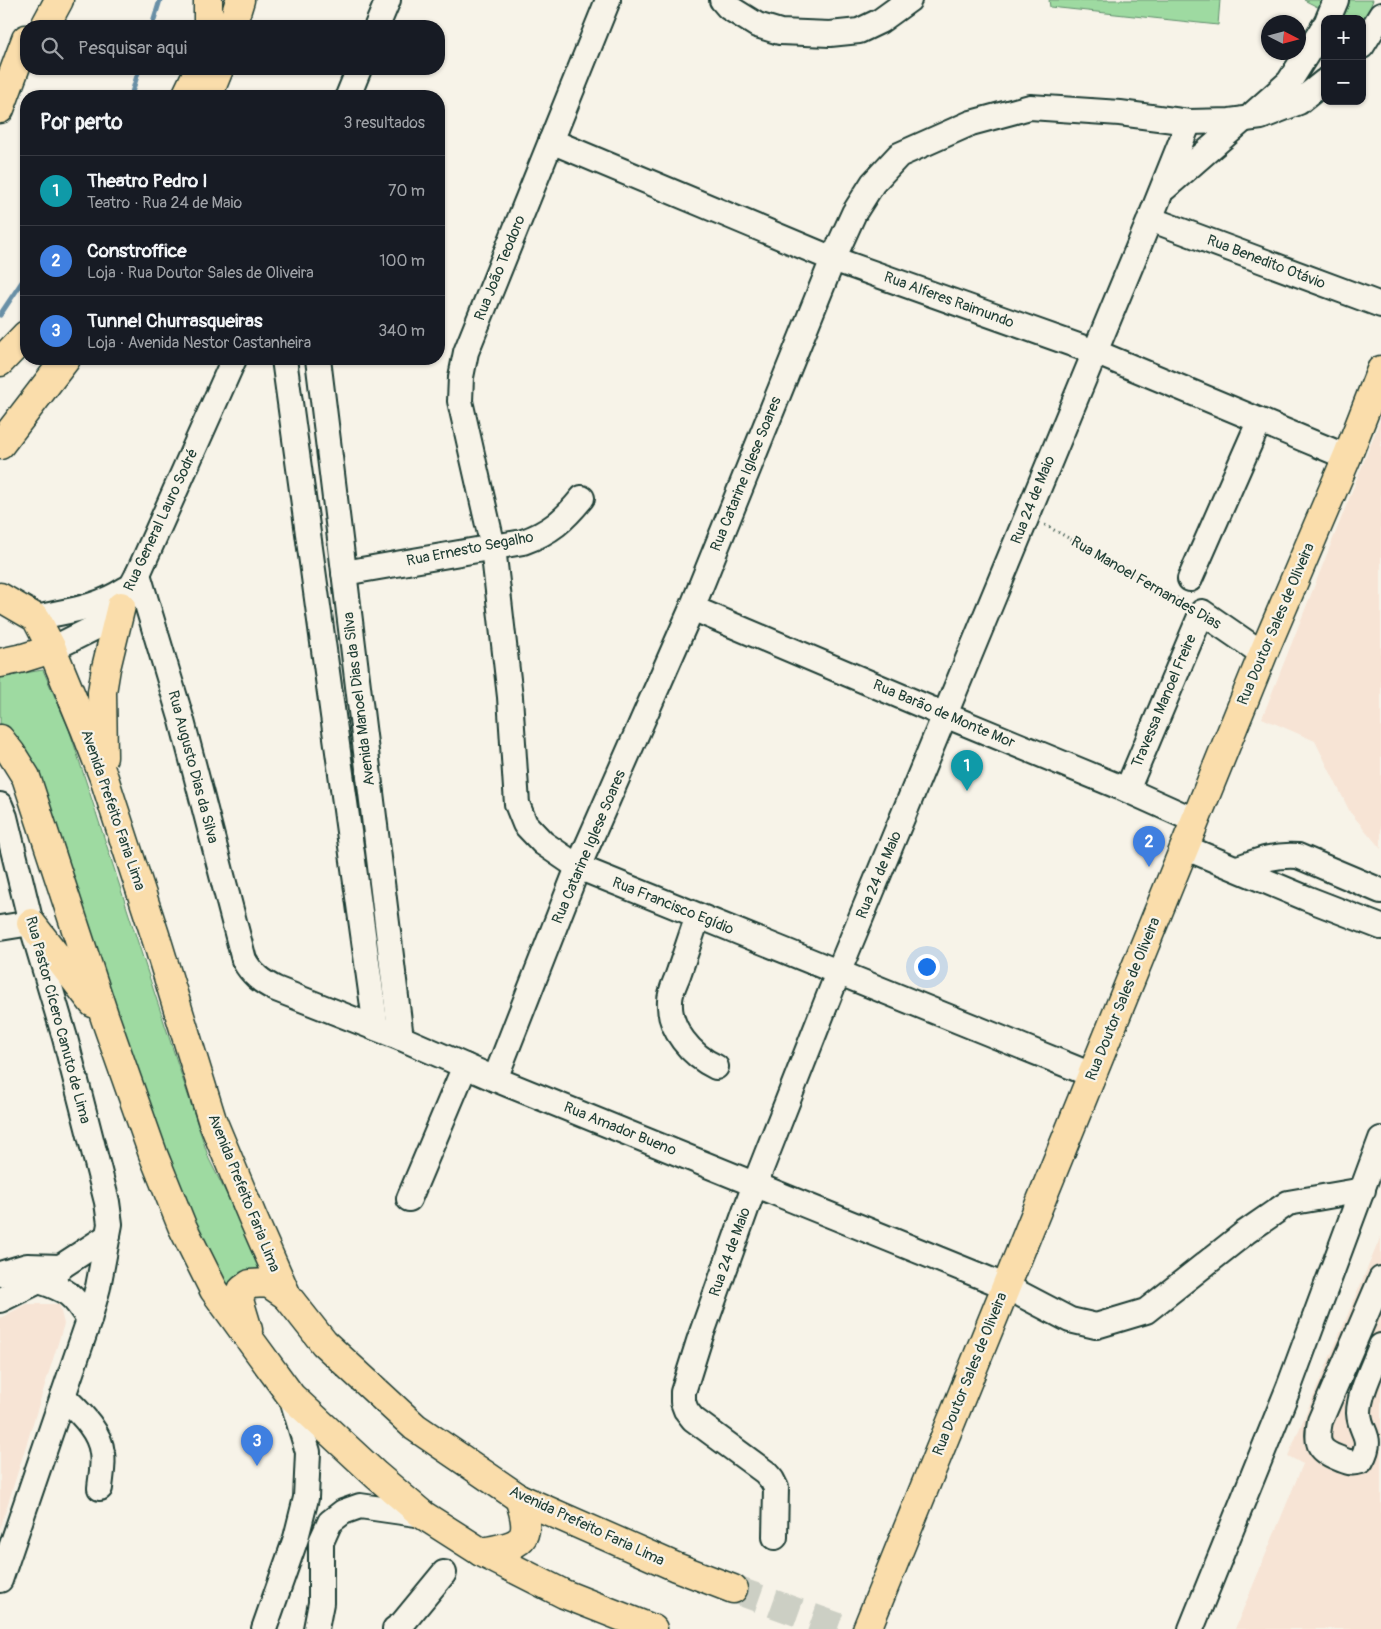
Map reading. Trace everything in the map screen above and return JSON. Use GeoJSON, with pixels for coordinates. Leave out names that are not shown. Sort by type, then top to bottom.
{"type":"FeatureCollection","features":[{"type":"Feature","properties":{"kind":"main road"},"geometry":{"type":"LineString","coordinates":[[33,20],[41,0]]}},
{"type":"Feature","properties":{"kind":"main road"},"geometry":{"type":"LineString","coordinates":[[48,20],[59,0]]}},
{"type":"Feature","properties":{"kind":"main road"},"geometry":{"type":"LineString","coordinates":[[208,0],[208,20]]}},
{"type":"Feature","properties":{"kind":"main road"},"geometry":{"type":"LineString","coordinates":[[234,20],[240,0]]}},
{"type":"Feature","properties":{"kind":"main road"},"geometry":{"type":"LineString","coordinates":[[1,108],[20,56]]}},
{"type":"Feature","properties":{"kind":"main road"},"geometry":{"type":"LineString","coordinates":[[1,108],[20,72]]}},
{"type":"Feature","properties":{"kind":"main road"},"geometry":{"type":"LineString","coordinates":[[189,90],[196,75]]}},
{"type":"Feature","properties":{"kind":"main road"},"geometry":{"type":"LineString","coordinates":[[210,90],[217,75]]}},
{"type":"Feature","properties":{"kind":"main road"},"geometry":{"type":"LineString","coordinates":[[0,362],[20,341]]}},
{"type":"Feature","properties":{"kind":"main road"},"geometry":{"type":"LineString","coordinates":[[0,445],[61,365]]}},
{"type":"Feature","properties":{"kind":"main road","name":"Rua Doutor Sales de Oliveira"},"geometry":{"type":"LineString","coordinates":[[867,1629],[1184,847],[1263,654],[1347,458],[1381,370]]}},
{"type":"Feature","properties":{"kind":"main road"},"geometry":{"type":"LineString","coordinates":[[104,778],[102,692],[106,668],[130,588]]}},
{"type":"Feature","properties":{"kind":"main road"},"geometry":{"type":"LineString","coordinates":[[0,597],[36,618]]}},
{"type":"Feature","properties":{"kind":"main road","name":"Avenida Prefeito Faria Lima"},"geometry":{"type":"LineString","coordinates":[[36,618],[52,649],[104,778],[212,1120],[287,1296],[324,1343],[415,1427],[519,1498],[631,1548],[733,1589]]}},
{"type":"Feature","properties":{"kind":"main road"},"geometry":{"type":"LineString","coordinates":[[0,663],[52,649]]}},
{"type":"Feature","properties":{"kind":"main road"},"geometry":{"type":"LineString","coordinates":[[0,739],[26,777],[152,1154],[182,1226],[214,1290],[291,1396],[376,1475],[423,1515],[482,1552],[564,1594],[653,1629]]}},
{"type":"Feature","properties":{"kind":"main road"},"geometry":{"type":"LineString","coordinates":[[31,924],[105,1018]]}},
{"type":"Feature","properties":{"kind":"main road"},"geometry":{"type":"LineString","coordinates":[[253,1344],[239,1300],[242,1290],[250,1284],[268,1283],[287,1296]]}},
{"type":"Feature","properties":{"kind":"main road"},"geometry":{"type":"LineString","coordinates":[[482,1552],[510,1547],[520,1540],[524,1534],[526,1522],[519,1498]]}},
{"type":"Feature","properties":{"kind":"street"},"geometry":{"type":"LineString","coordinates":[[380,20],[388,0]]}},
{"type":"Feature","properties":{"kind":"street","name":"Rua João Teodoro"},"geometry":{"type":"LineString","coordinates":[[493,547],[460,401],[461,377],[466,352],[608,0]]}},
{"type":"Feature","properties":{"kind":"street"},"geometry":{"type":"LineString","coordinates":[[722,0],[728,7],[757,25],[780,32],[830,34],[859,31],[880,22],[909,0]]}},
{"type":"Feature","properties":{"kind":"street"},"geometry":{"type":"LineString","coordinates":[[1330,15],[1336,0]]}},
{"type":"Feature","properties":{"kind":"street"},"geometry":{"type":"LineString","coordinates":[[1366,39],[1381,15]]}},
{"type":"Feature","properties":{"kind":"street","name":"Rua 24 de Maio"},"geometry":{"type":"LineString","coordinates":[[1162,190],[1289,82],[1321,31]]}},
{"type":"Feature","properties":{"kind":"street"},"geometry":{"type":"LineString","coordinates":[[350,90],[357,75]]}},
{"type":"Feature","properties":{"kind":"street","name":"Rua Catarine Iglese Soares"},"geometry":{"type":"LineString","coordinates":[[494,1078],[578,867],[692,608],[833,258],[854,213],[873,183],[899,155],[932,139],[971,123],[1030,107],[1120,112],[1189,122],[1230,121],[1261,117],[1298,102],[1321,84]]}},
{"type":"Feature","properties":{"kind":"street","name":"Rua 24 de Maio"},"geometry":{"type":"LineString","coordinates":[[775,1537],[776,1488],[772,1480],[766,1472],[693,1419],[683,1402],[683,1392],[699,1341],[755,1184],[838,973],[1189,122]]}},
{"type":"Feature","properties":{"kind":"street","name":"Rua Alferes Raimundo"},"geometry":{"type":"LineString","coordinates":[[551,141],[833,258],[1095,352],[1347,458]]}},
{"type":"Feature","properties":{"kind":"street","name":"Rua Benedito Otávio"},"geometry":{"type":"LineString","coordinates":[[1150,219],[1381,305]]}},
{"type":"Feature","properties":{"kind":"street","name":"Rua General Lauro Sodré"},"geometry":{"type":"LineString","coordinates":[[52,649],[96,627],[130,588],[231,365]]}},
{"type":"Feature","properties":{"kind":"street","name":"Avenida Manoel Dias da Silva"},"geometry":{"type":"LineString","coordinates":[[285,365],[374,1018]]}},
{"type":"Feature","properties":{"kind":"street","name":"Avenida Manoel Dias da Silva"},"geometry":{"type":"LineString","coordinates":[[319,365],[401,1038]]}},
{"type":"Feature","properties":{"kind":"street"},"geometry":{"type":"LineString","coordinates":[[1190,579],[1259,422]]}},
{"type":"Feature","properties":{"kind":"street","name":"Rua Ernesto Segalho"},"geometry":{"type":"LineString","coordinates":[[344,573],[523,542],[542,535],[566,518],[582,498]]}},
{"type":"Feature","properties":{"kind":"street","name":"Rua Francisco Egídio"},"geometry":{"type":"LineString","coordinates":[[493,547],[510,697],[517,804],[525,824],[543,843],[578,867],[1092,1075]]}},
{"type":"Feature","properties":{"kind":"street"},"geometry":{"type":"LineString","coordinates":[[36,618],[99,604],[130,588]]}},
{"type":"Feature","properties":{"kind":"street","name":"Rua Augusto Dias da Silva"},"geometry":{"type":"LineString","coordinates":[[130,588],[182,720],[244,960]]}},
{"type":"Feature","properties":{"kind":"street","name":"Rua Barão de Monte Mor"},"geometry":{"type":"LineString","coordinates":[[692,608],[1127,790],[1196,821]]}},
{"type":"Feature","properties":{"kind":"street","name":"Rua Manoel Fernandes Dias"},"geometry":{"type":"LineString","coordinates":[[1202,612],[1263,654]]}},
{"type":"Feature","properties":{"kind":"street","name":"Travessa Manoel Freire"},"geometry":{"type":"LineString","coordinates":[[1127,790],[1202,612]]}},
{"type":"Feature","properties":{"kind":"street","name":"Rua Pastor Cícero Canuto de Lima"},"geometry":{"type":"LineString","coordinates":[[0,805],[5,817],[31,924],[65,1038],[107,1202],[110,1224],[98,1287],[89,1320],[0,1580]]}},
{"type":"Feature","properties":{"kind":"street"},"geometry":{"type":"LineString","coordinates":[[1184,847],[1381,927]]}},
{"type":"Feature","properties":{"kind":"street"},"geometry":{"type":"LineString","coordinates":[[1238,868],[1268,857],[1283,854],[1298,856],[1381,891]]}},
{"type":"Feature","properties":{"kind":"street"},"geometry":{"type":"LineString","coordinates":[[698,916],[670,999],[671,1016],[681,1037],[693,1052],[708,1063],[716,1066]]}},
{"type":"Feature","properties":{"kind":"street"},"geometry":{"type":"LineString","coordinates":[[0,928],[31,924]]}},
{"type":"Feature","properties":{"kind":"street","name":"Rua Amador Bueno"},"geometry":{"type":"LineString","coordinates":[[244,960],[250,972],[276,989],[374,1018],[401,1038],[465,1066],[1005,1286],[1070,1320],[1096,1326],[1146,1311],[1246,1232],[1288,1202],[1363,1190]]}},
{"type":"Feature","properties":{"kind":"street"},"geometry":{"type":"LineString","coordinates":[[374,1018],[396,1004]]}},
{"type":"Feature","properties":{"kind":"street"},"geometry":{"type":"LineString","coordinates":[[409,1199],[465,1066]]}},
{"type":"Feature","properties":{"kind":"street"},"geometry":{"type":"LineString","coordinates":[[1191,1629],[1289,1387],[1381,1139]]}},
{"type":"Feature","properties":{"kind":"street"},"geometry":{"type":"LineString","coordinates":[[0,1300],[39,1281],[108,1236]]}},
{"type":"Feature","properties":{"kind":"street"},"geometry":{"type":"LineString","coordinates":[[0,1274],[27,1266],[66,1264],[98,1287]]}},
{"type":"Feature","properties":{"kind":"street"},"geometry":{"type":"LineString","coordinates":[[1381,1279],[1320,1421],[1318,1435],[1320,1447],[1327,1454],[1352,1464],[1361,1461],[1366,1451],[1367,1440],[1359,1414],[1361,1398],[1381,1346]]}},
{"type":"Feature","properties":{"kind":"street"},"geometry":{"type":"LineString","coordinates":[[39,1281],[71,1294],[89,1320]]}},
{"type":"Feature","properties":{"kind":"street"},"geometry":{"type":"LineString","coordinates":[[63,1396],[78,1411],[97,1438],[102,1452],[100,1488]]}},
{"type":"Feature","properties":{"kind":"street"},"geometry":{"type":"LineString","coordinates":[[264,1629],[296,1538],[306,1498],[308,1452],[291,1396]]}},
{"type":"Feature","properties":{"kind":"street"},"geometry":{"type":"LineString","coordinates":[[316,1629],[320,1603],[321,1542],[330,1522],[343,1512],[360,1506],[423,1515]]}},
{"type":"Feature","properties":{"kind":"street"},"geometry":{"type":"LineString","coordinates":[[394,1629],[402,1624],[444,1572]]}},
{"type":"Feature","properties":{"kind":"path","name":"Rua Manoel Fernandes Dias"},"geometry":{"type":"LineString","coordinates":[[1027,515],[1202,612]]}},
{"type":"Feature","properties":{"kind":"shaded area"},"geometry":{"type":"Polygon","coordinates":[[[1381,418],[1381,849],[1350,812],[1315,741],[1262,718],[1381,418]]]}},
{"type":"Feature","properties":{"kind":"shaded area"},"geometry":{"type":"Polygon","coordinates":[[[1381,1236],[1381,1629],[1235,1629],[1303,1464],[1288,1456],[1381,1236]]]}},
{"type":"Feature","properties":{"kind":"shaded area"},"geometry":{"type":"Polygon","coordinates":[[[27,1304],[59,1304],[64,1324],[0,1529],[0,1318],[27,1304]]]}},
{"type":"Feature","properties":{"kind":"green space"},"geometry":{"type":"Polygon","coordinates":[[[1049,0],[1220,0],[1218,25],[1050,7],[1049,0]]]}},
{"type":"Feature","properties":{"kind":"green space"},"geometry":{"type":"Polygon","coordinates":[[[1304,0],[1373,0],[1366,18],[1366,15],[1333,15],[1304,0]]]}},
{"type":"Feature","properties":{"kind":"green space"},"geometry":{"type":"Polygon","coordinates":[[[43,670],[69,729],[209,1159],[247,1235],[271,1275],[221,1293],[127,1055],[23,744],[0,724],[0,677],[43,670]]]}},
{"type":"Feature","properties":{"kind":"waterway"},"geometry":{"type":"LineString","coordinates":[[154,20],[160,0]]}},
{"type":"Feature","properties":{"kind":"waterway"},"geometry":{"type":"LineString","coordinates":[[133,90],[137,75]]}},
{"type":"Feature","properties":{"kind":"waterway"},"geometry":{"type":"LineString","coordinates":[[0,315],[20,285]]}},
{"type":"Feature","properties":{"kind":"tunnel"},"geometry":{"type":"LineString","coordinates":[[733,1589],[844,1629]]}},
{"type":"Feature","properties":{"kind":"place","name":"Theatro Pedro I"},"geometry":{"type":"Point","coordinates":[967,791]}},
{"type":"Feature","properties":{"kind":"place","name":"Constroffice"},"geometry":{"type":"Point","coordinates":[1149,867]}},
{"type":"Feature","properties":{"kind":"place","name":"Tunnel Churrasqueiras"},"geometry":{"type":"Point","coordinates":[257,1466]}}]}
